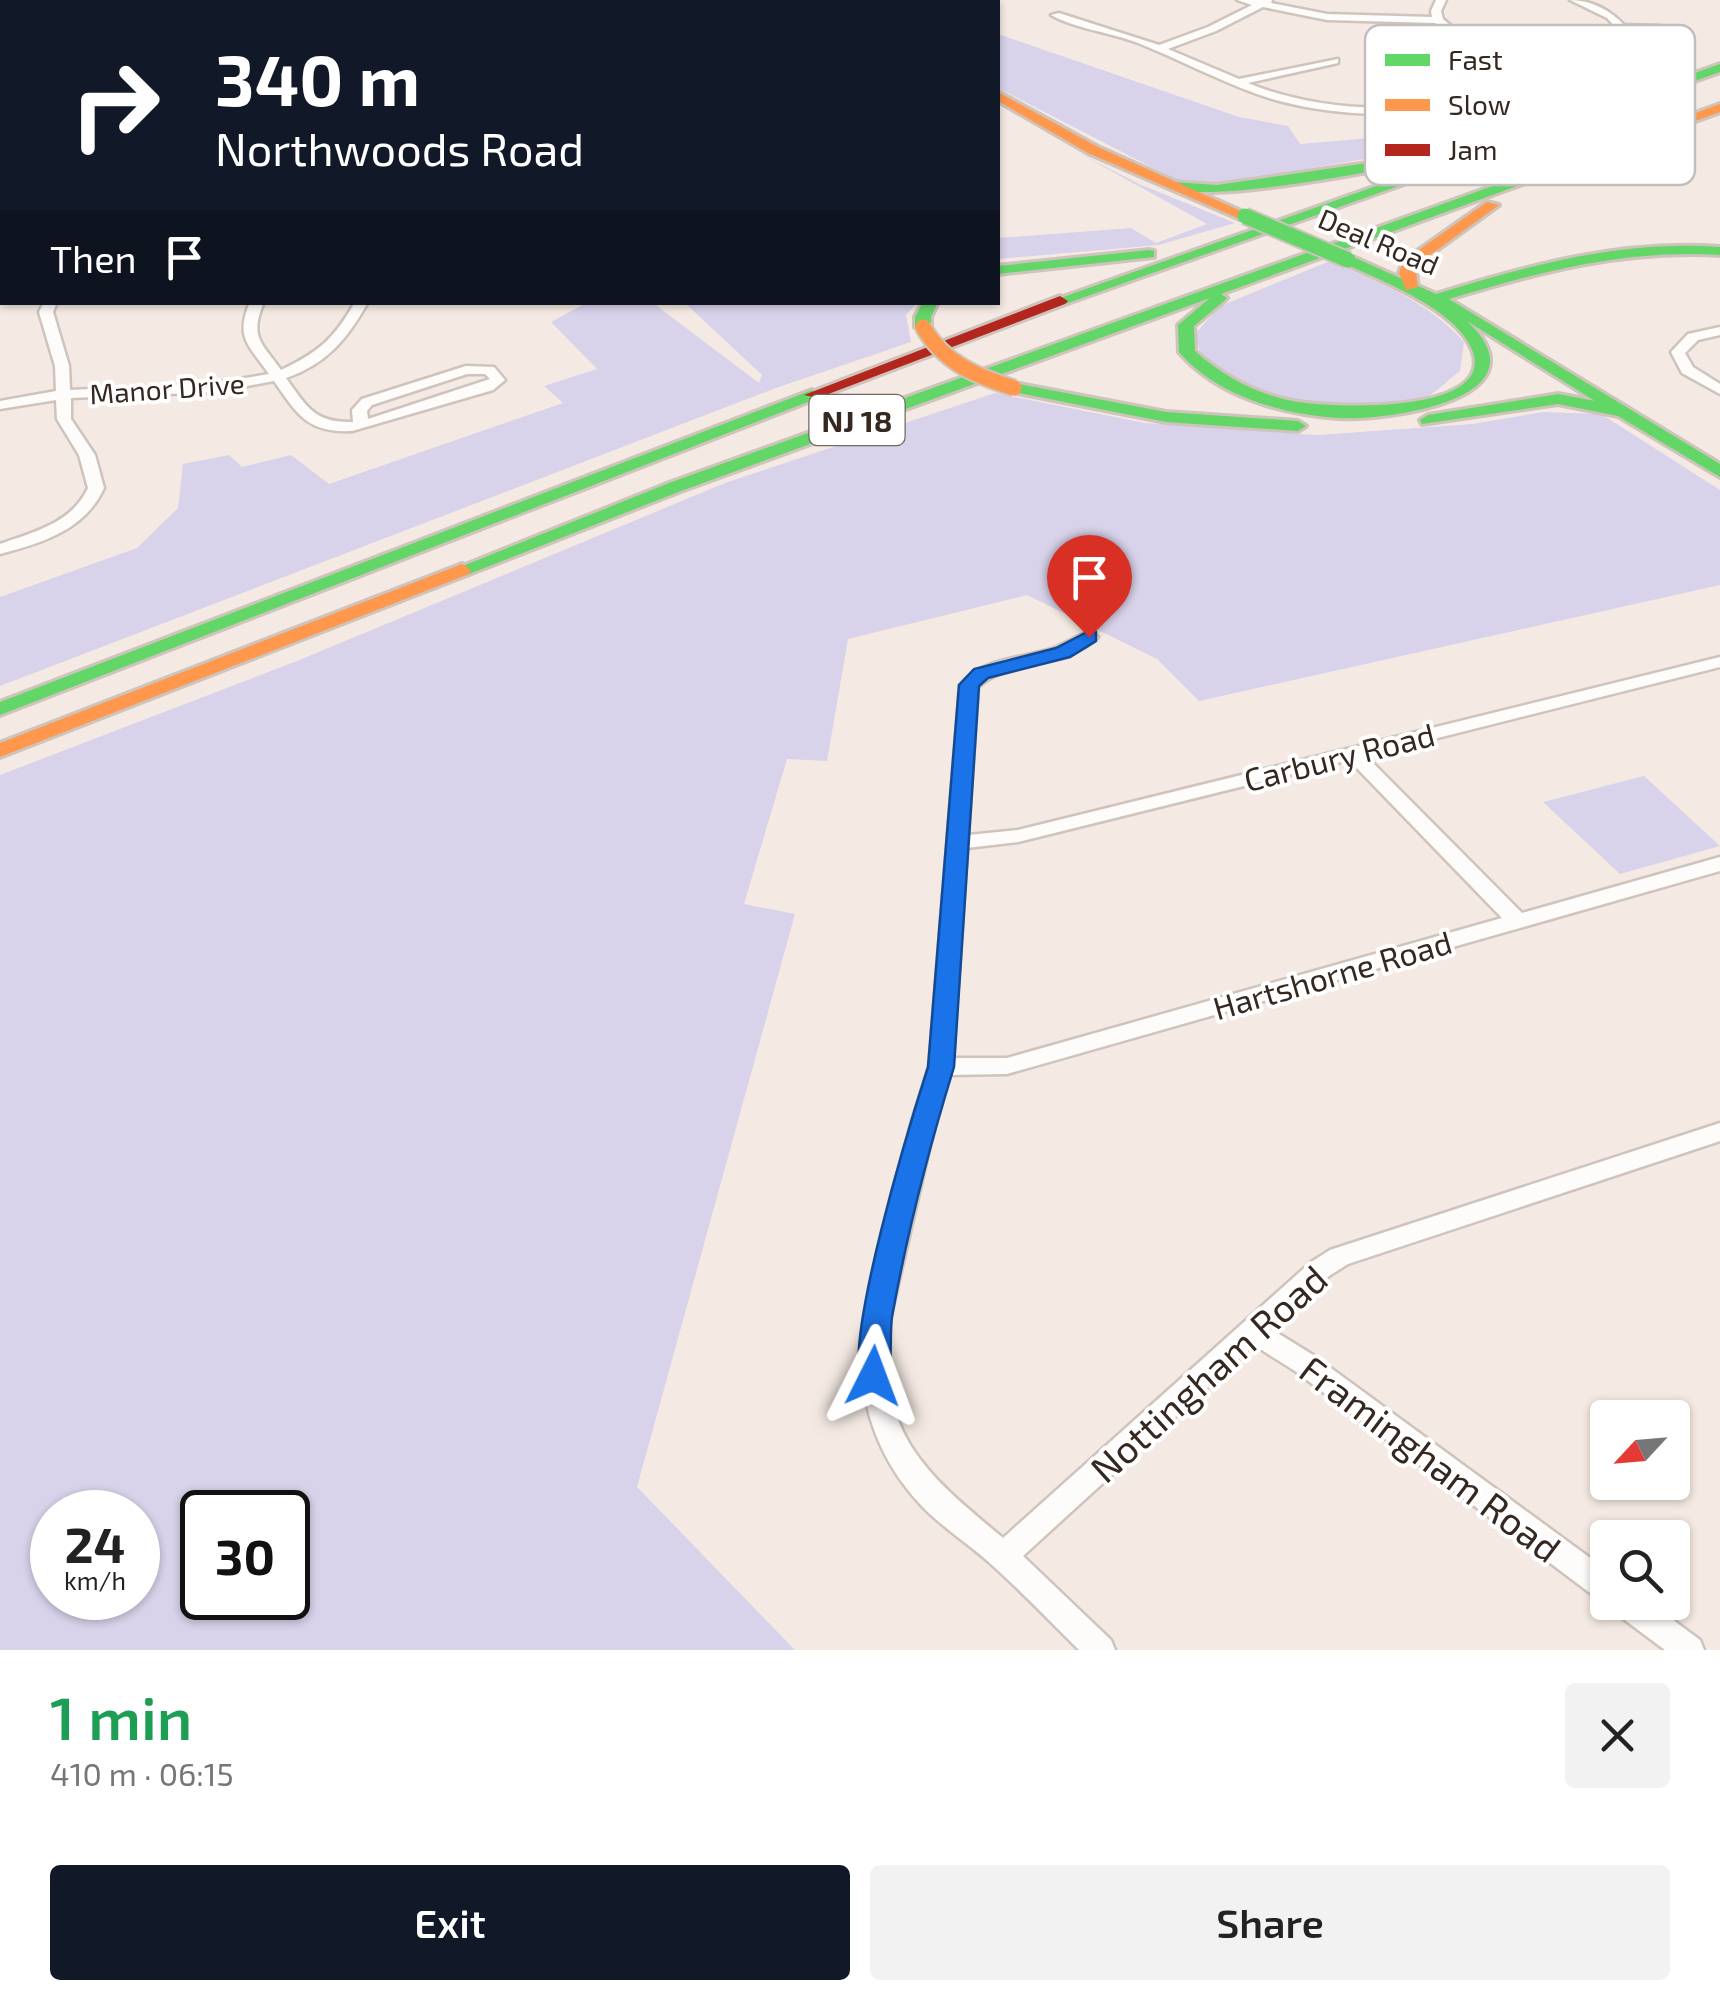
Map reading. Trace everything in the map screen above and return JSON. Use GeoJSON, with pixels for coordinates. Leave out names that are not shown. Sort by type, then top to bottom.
{"type":"FeatureCollection","features":[{"type":"Feature","properties":{"kind":"main road","name":"NJ 18"},"geometry":{"type":"LineString","coordinates":[[1695,77],[1720,68]]}},
{"type":"Feature","properties":{"kind":"main road","name":"Deal Road"},"geometry":{"type":"LineString","coordinates":[[1000,97],[1093,150],[1244,225],[1348,260],[1437,298],[1720,472]]}},
{"type":"Feature","properties":{"kind":"main road","name":"NJ 18"},"geometry":{"type":"LineString","coordinates":[[1695,118],[1720,108]]}},
{"type":"Feature","properties":{"kind":"main road"},"geometry":{"type":"LineString","coordinates":[[1172,186],[1217,189],[1365,168]]}},
{"type":"Feature","properties":{"kind":"main road","name":"NJ 18"},"geometry":{"type":"LineString","coordinates":[[0,709],[1244,225],[1369,185]]}},
{"type":"Feature","properties":{"kind":"main road","name":"NJ 18"},"geometry":{"type":"LineString","coordinates":[[0,751],[675,487],[1509,185]]}},
{"type":"Feature","properties":{"kind":"main road"},"geometry":{"type":"LineString","coordinates":[[1305,259],[1195,313],[1182,332],[1182,344],[1196,366],[1245,395],[1322,412],[1384,414],[1454,398],[1480,372],[1478,346],[1459,323],[1402,284],[1408,264],[1488,208],[1530,185]]}},
{"type":"Feature","properties":{"kind":"main road"},"geometry":{"type":"LineString","coordinates":[[1000,270],[1162,252],[1244,225]]}},
{"type":"Feature","properties":{"kind":"main road"},"geometry":{"type":"LineString","coordinates":[[1437,298],[1621,248],[1672,244],[1720,250]]}},
{"type":"Feature","properties":{"kind":"main road"},"geometry":{"type":"LineString","coordinates":[[930,305],[922,327],[928,342],[954,366],[1014,388],[1121,410],[1257,425],[1415,421],[1558,399],[1625,412]]}},
{"type":"Feature","properties":{"kind":"street"},"geometry":{"type":"LineString","coordinates":[[1242,0],[1327,17],[1438,20]]}},
{"type":"Feature","properties":{"kind":"street"},"geometry":{"type":"LineString","coordinates":[[1442,0],[1436,11],[1444,25]]}},
{"type":"Feature","properties":{"kind":"street"},"geometry":{"type":"LineString","coordinates":[[1575,0],[1610,16],[1619,25]]}},
{"type":"Feature","properties":{"kind":"street"},"geometry":{"type":"LineString","coordinates":[[1160,48],[1212,30],[1266,2]]}},
{"type":"Feature","properties":{"kind":"street"},"geometry":{"type":"LineString","coordinates":[[1056,14],[1160,48],[1274,96],[1318,106],[1365,107]]}},
{"type":"Feature","properties":{"kind":"street"},"geometry":{"type":"LineString","coordinates":[[1238,82],[1334,61]]}},
{"type":"Feature","properties":{"kind":"street"},"geometry":{"type":"LineString","coordinates":[[0,549],[70,521],[95,494],[96,482],[87,455],[64,419],[62,366],[46,312],[49,305]]}},
{"type":"Feature","properties":{"kind":"street"},"geometry":{"type":"LineString","coordinates":[[256,305],[248,322],[248,334],[312,422],[334,427],[361,426],[488,387],[498,376],[489,370],[472,369],[373,400],[359,410],[361,426]]}},
{"type":"Feature","properties":{"kind":"street","name":"Manor Drive"},"geometry":{"type":"LineString","coordinates":[[0,405],[62,395],[218,388],[276,376],[299,368],[324,352],[356,316],[361,305]]}},
{"type":"Feature","properties":{"kind":"street"},"geometry":{"type":"LineString","coordinates":[[1720,331],[1693,338],[1678,352],[1687,370],[1720,390]]}},
{"type":"Feature","properties":{"kind":"street"},"geometry":{"type":"LineString","coordinates":[[1089,637],[1063,653],[981,673],[969,685],[941,1067],[923,1124],[877,1319],[873,1376],[885,1426],[909,1470],[930,1495],[1002,1556],[1100,1650]]}},
{"type":"Feature","properties":{"kind":"street","name":"Carbury Road"},"geometry":{"type":"LineString","coordinates":[[956,842],[1018,836],[1720,662]]}},
{"type":"Feature","properties":{"kind":"street"},"geometry":{"type":"LineString","coordinates":[[1353,753],[1517,921]]}},
{"type":"Feature","properties":{"kind":"street","name":"Hartshorne Road"},"geometry":{"type":"LineString","coordinates":[[941,1067],[1007,1066],[1720,864]]}},
{"type":"Feature","properties":{"kind":"street","name":"Nottingham Road"},"geometry":{"type":"LineString","coordinates":[[1002,1556],[1320,1268],[1339,1257],[1719,1133]]}},
{"type":"Feature","properties":{"kind":"street","name":"Framingham Road"},"geometry":{"type":"LineString","coordinates":[[1252,1331],[1358,1402],[1590,1576]]}},
{"type":"Feature","properties":{"kind":"street"},"geometry":{"type":"LineString","coordinates":[[1649,1620],[1689,1650]]}},
{"type":"Feature","properties":{"kind":"shaded area"},"geometry":{"type":"Polygon","coordinates":[[[1000,35],[1239,117],[1288,126],[1300,144],[1365,138],[1365,159],[1205,187],[1186,185],[1000,89],[1000,35]]]}},
{"type":"Feature","properties":{"kind":"shaded area"},"geometry":{"type":"Polygon","coordinates":[[[1075,151],[1139,184],[1235,223],[1159,245],[1000,259],[1000,238],[1131,228],[1156,243],[1207,224],[1075,151]]]}},
{"type":"Feature","properties":{"kind":"shaded area"},"geometry":{"type":"Polygon","coordinates":[[[1330,261],[1402,294],[1435,315],[1464,342],[1460,371],[1430,395],[1409,402],[1349,406],[1315,403],[1251,388],[1225,376],[1205,360],[1194,335],[1220,306],[1330,261]]]}},
{"type":"Feature","properties":{"kind":"shaded area"},"geometry":{"type":"Polygon","coordinates":[[[582,305],[656,305],[759,383],[762,375],[687,305],[915,305],[906,315],[911,342],[776,388],[0,686],[0,597],[137,548],[178,508],[183,464],[229,455],[242,467],[291,455],[329,484],[563,403],[544,386],[597,369],[551,322],[582,305]]]}},
{"type":"Feature","properties":{"kind":"shaded area"},"geometry":{"type":"Polygon","coordinates":[[[995,393],[1145,423],[1318,435],[1473,424],[1543,412],[1601,414],[1720,490],[1720,585],[1199,701],[1157,659],[1027,595],[848,639],[827,761],[787,759],[744,904],[795,914],[637,1487],[795,1650],[0,1650],[0,775],[297,661],[725,483],[995,393]]]}},
{"type":"Feature","properties":{"kind":"shaded area"},"geometry":{"type":"Polygon","coordinates":[[[1644,776],[1720,846],[1620,874],[1543,802],[1644,776]]]}},
{"type":"Feature","properties":{"kind":"traffic: fast"},"geometry":{"type":"LineString","coordinates":[[1695,77],[1720,68]]}},
{"type":"Feature","properties":{"kind":"traffic: fast"},"geometry":{"type":"LineString","coordinates":[[1172,186],[1217,189],[1365,167]]}},
{"type":"Feature","properties":{"kind":"traffic: fast"},"geometry":{"type":"LineString","coordinates":[[1060,301],[1389,185]]}},
{"type":"Feature","properties":{"kind":"traffic: fast"},"geometry":{"type":"LineString","coordinates":[[462,570],[675,487],[1506,185]]}},
{"type":"Feature","properties":{"kind":"traffic: fast"},"geometry":{"type":"LineString","coordinates":[[1245,216],[1348,260]]}},
{"type":"Feature","properties":{"kind":"traffic: fast"},"geometry":{"type":"LineString","coordinates":[[1437,298],[1541,268],[1611,253],[1683,248],[1720,251]]}},
{"type":"Feature","properties":{"kind":"traffic: fast"},"geometry":{"type":"LineString","coordinates":[[1000,270],[1149,254]]}},
{"type":"Feature","properties":{"kind":"traffic: fast"},"geometry":{"type":"LineString","coordinates":[[1348,260],[1458,309],[1720,472]]}},
{"type":"Feature","properties":{"kind":"traffic: fast"},"geometry":{"type":"LineString","coordinates":[[1219,298],[1186,325],[1187,352],[1220,378],[1259,397],[1309,410],[1387,412],[1461,390],[1471,384],[1482,365],[1475,341],[1456,319],[1393,280]]}},
{"type":"Feature","properties":{"kind":"traffic: fast"},"geometry":{"type":"LineString","coordinates":[[923,327],[929,305]]}},
{"type":"Feature","properties":{"kind":"traffic: fast"},"geometry":{"type":"LineString","coordinates":[[1014,388],[1166,417],[1298,426]]}},
{"type":"Feature","properties":{"kind":"traffic: fast"},"geometry":{"type":"LineString","coordinates":[[0,709],[812,395]]}},
{"type":"Feature","properties":{"kind":"traffic: fast"},"geometry":{"type":"LineString","coordinates":[[1428,420],[1558,399],[1625,412]]}},
{"type":"Feature","properties":{"kind":"traffic: slow"},"geometry":{"type":"LineString","coordinates":[[1000,97],[1093,150],[1245,216]]}},
{"type":"Feature","properties":{"kind":"traffic: slow"},"geometry":{"type":"LineString","coordinates":[[1695,117],[1720,108]]}},
{"type":"Feature","properties":{"kind":"traffic: slow"},"geometry":{"type":"LineString","coordinates":[[1411,287],[1406,273],[1408,264],[1492,205]]}},
{"type":"Feature","properties":{"kind":"traffic: slow"},"geometry":{"type":"LineString","coordinates":[[923,327],[950,360],[1014,388]]}},
{"type":"Feature","properties":{"kind":"traffic: slow"},"geometry":{"type":"LineString","coordinates":[[0,751],[462,570]]}},
{"type":"Feature","properties":{"kind":"traffic: jam"},"geometry":{"type":"LineString","coordinates":[[812,395],[1060,301]]}},
{"type":"Feature","properties":{"kind":"route"},"geometry":{"type":"LineString","coordinates":[[873,1376],[877,1319],[923,1124],[941,1067],[969,685],[981,673],[1063,653],[1089,637]]}}]}
